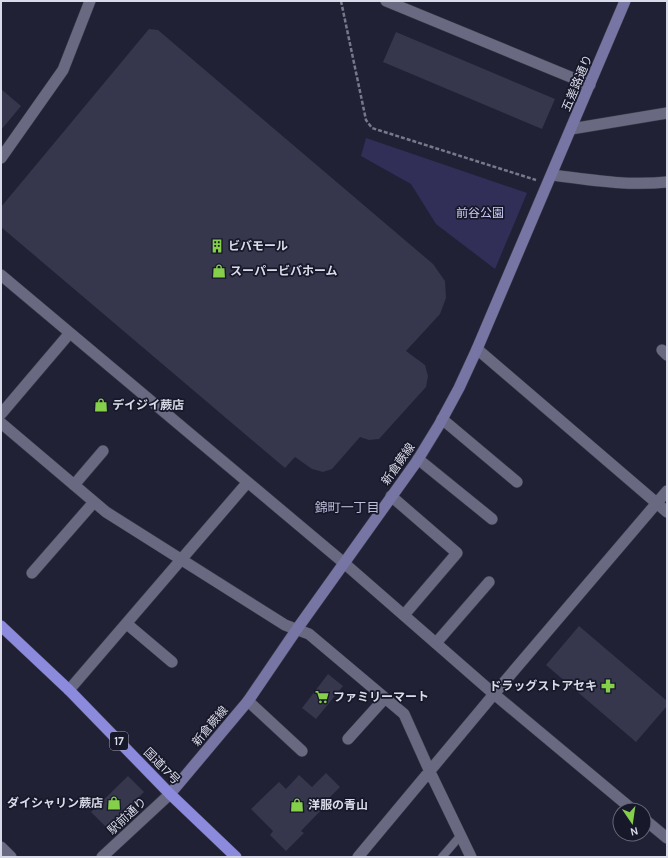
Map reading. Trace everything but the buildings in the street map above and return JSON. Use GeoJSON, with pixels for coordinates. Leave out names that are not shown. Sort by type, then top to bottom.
{"type":"FeatureCollection","features":[{"type":"Feature","properties":{"kind":"highway","name":"国道17号"},"geometry":{"type":"LineString","coordinates":[[1,626],[69,690],[170,794],[236,857]]}},
{"type":"Feature","properties":{"kind":"main road","name":"五差路通り"},"geometry":{"type":"LineString","coordinates":[[550,180],[625,1]]}},
{"type":"Feature","properties":{"kind":"main road","name":"新倉蕨線"},"geometry":{"type":"LineString","coordinates":[[170,794],[248,701],[297,629],[418,459],[459,388],[550,180]]}},
{"type":"Feature","properties":{"kind":"street"},"geometry":{"type":"LineString","coordinates":[[1,158],[64,70],[90,1]]}},
{"type":"Feature","properties":{"kind":"street"},"geometry":{"type":"LineString","coordinates":[[386,1],[590,86]]}},
{"type":"Feature","properties":{"kind":"street"},"geometry":{"type":"LineString","coordinates":[[571,129],[667,113]]}},
{"type":"Feature","properties":{"kind":"street"},"geometry":{"type":"LineString","coordinates":[[550,180],[643,184],[667,182]]}},
{"type":"Feature","properties":{"kind":"street"},"geometry":{"type":"LineString","coordinates":[[1,275],[69,334],[344,563],[494,694],[623,802]]}},
{"type":"Feature","properties":{"kind":"street"},"geometry":{"type":"LineString","coordinates":[[1,414],[69,334]]}},
{"type":"Feature","properties":{"kind":"street"},"geometry":{"type":"LineString","coordinates":[[477,349],[667,512]]}},
{"type":"Feature","properties":{"kind":"street"},"geometry":{"type":"LineString","coordinates":[[442,419],[517,482]]}},
{"type":"Feature","properties":{"kind":"street"},"geometry":{"type":"LineString","coordinates":[[1,423],[106,512],[181,561],[285,625],[309,634],[404,714],[471,857]]}},
{"type":"Feature","properties":{"kind":"street"},"geometry":{"type":"LineString","coordinates":[[74,485],[103,451]]}},
{"type":"Feature","properties":{"kind":"street"},"geometry":{"type":"LineString","coordinates":[[418,459],[492,519]]}},
{"type":"Feature","properties":{"kind":"street"},"geometry":{"type":"LineString","coordinates":[[69,690],[247,483]]}},
{"type":"Feature","properties":{"kind":"street"},"geometry":{"type":"LineString","coordinates":[[358,857],[494,694],[667,491]]}},
{"type":"Feature","properties":{"kind":"street"},"geometry":{"type":"LineString","coordinates":[[391,496],[457,553],[404,615]]}},
{"type":"Feature","properties":{"kind":"street"},"geometry":{"type":"LineString","coordinates":[[32,573],[94,502]]}},
{"type":"Feature","properties":{"kind":"street"},"geometry":{"type":"LineString","coordinates":[[436,644],[489,582]]}},
{"type":"Feature","properties":{"kind":"street"},"geometry":{"type":"LineString","coordinates":[[127,624],[172,662]]}},
{"type":"Feature","properties":{"kind":"street"},"geometry":{"type":"LineString","coordinates":[[348,739],[385,698]]}},
{"type":"Feature","properties":{"kind":"street"},"geometry":{"type":"LineString","coordinates":[[248,701],[302,751]]}},
{"type":"Feature","properties":{"kind":"street","name":"駅前通り"},"geometry":{"type":"LineString","coordinates":[[102,857],[170,794]]}},
{"type":"Feature","properties":{"kind":"street"},"geometry":{"type":"LineString","coordinates":[[652,826],[667,838]]}},
{"type":"Feature","properties":{"kind":"street"},"geometry":{"type":"LineString","coordinates":[[1,847],[11,857]]}},
{"type":"Feature","properties":{"kind":"lane"},"geometry":{"type":"LineString","coordinates":[[442,857],[460,835]]}},
{"type":"Feature","properties":{"kind":"path"},"geometry":{"type":"LineString","coordinates":[[341,1],[366,120],[372,128],[550,180]]}},
{"type":"Feature","properties":{"kind":"green space","name":"前谷公園"},"geometry":{"type":"Polygon","coordinates":[[[366,138],[527,193],[495,269],[436,224],[411,184],[361,156],[366,138]]]}},
{"type":"Feature","properties":{"kind":"place","name":"ビバモール"},"geometry":{"type":"Point","coordinates":[217,246]}},
{"type":"Feature","properties":{"kind":"place","name":"スーパービバホーム"},"geometry":{"type":"Point","coordinates":[219,271]}},
{"type":"Feature","properties":{"kind":"place","name":"デイジイ蕨店"},"geometry":{"type":"Point","coordinates":[101,405]}},
{"type":"Feature","properties":{"kind":"place","name":"ドラッグストアセキ"},"geometry":{"type":"Point","coordinates":[608,686]}},
{"type":"Feature","properties":{"kind":"place","name":"ファミリーマート"},"geometry":{"type":"Point","coordinates":[322,697]}},
{"type":"Feature","properties":{"kind":"place","name":"ダイシャリン蕨店"},"geometry":{"type":"Point","coordinates":[114,803]}},
{"type":"Feature","properties":{"kind":"place","name":"洋服の青山"},"geometry":{"type":"Point","coordinates":[297,805]}},
{"type":"Feature","properties":{"kind":"district","name":"錦町一丁目"},"geometry":{"type":"Point","coordinates":[347,507]}}]}
